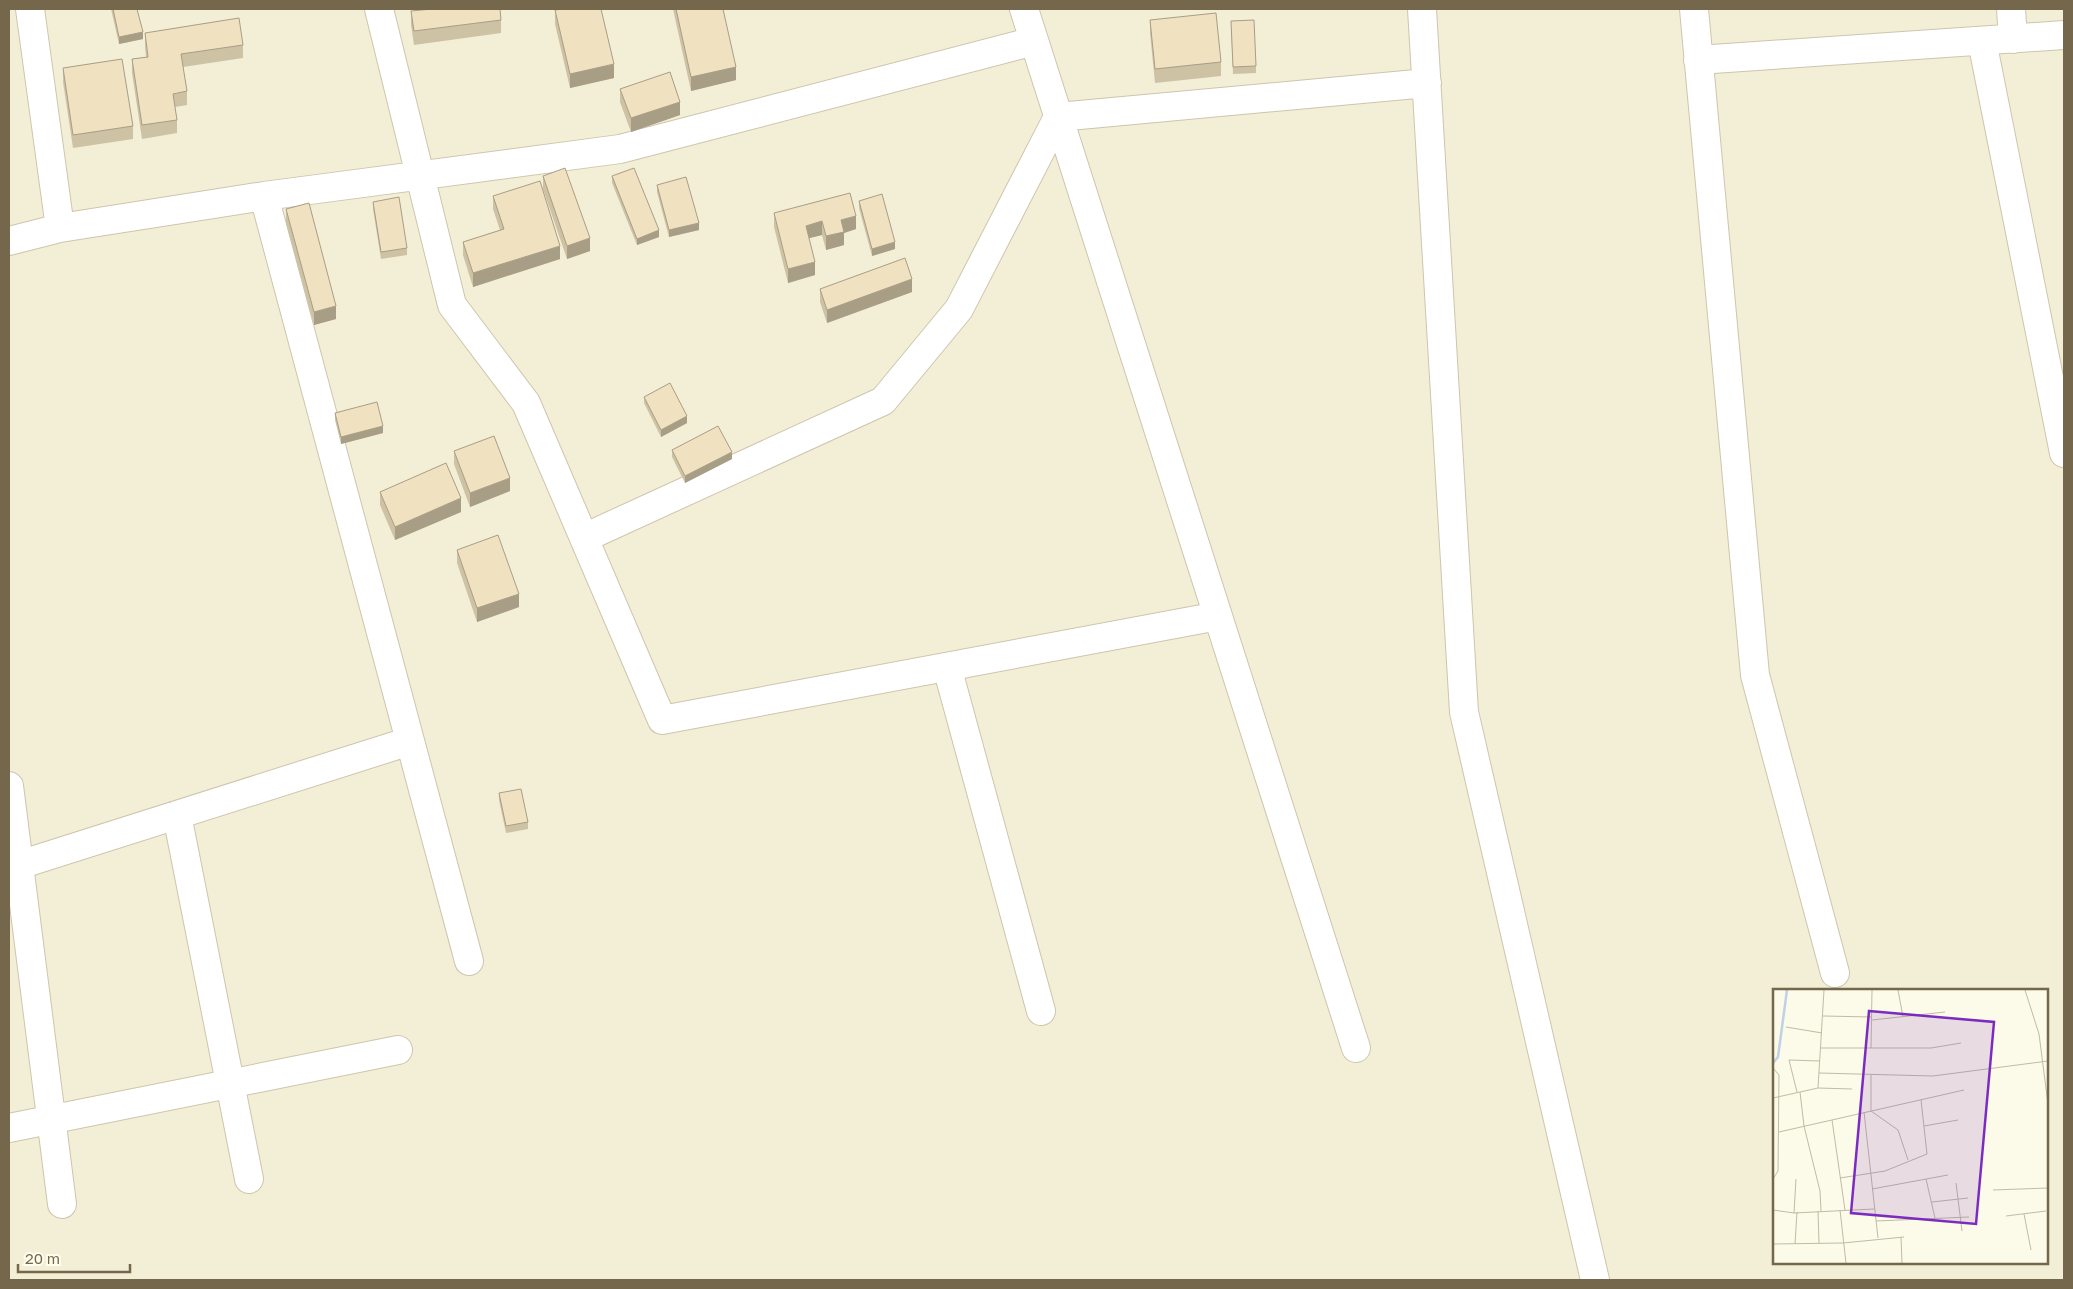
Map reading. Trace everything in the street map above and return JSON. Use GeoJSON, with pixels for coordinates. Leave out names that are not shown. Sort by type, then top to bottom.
{"type":"FeatureCollection","features":[{"type":"Feature","properties":{"kind":"street"},"geometry":{"type":"LineString","coordinates":[[30,9],[60,228]]}},
{"type":"Feature","properties":{"kind":"street"},"geometry":{"type":"LineString","coordinates":[[379,9],[452,305],[526,403],[662,720],[1218,616]]}},
{"type":"Feature","properties":{"kind":"street"},"geometry":{"type":"LineString","coordinates":[[1024,9],[1356,1048]]}},
{"type":"Feature","properties":{"kind":"street"},"geometry":{"type":"LineString","coordinates":[[1422,9],[1464,712],[1595,1280]]}},
{"type":"Feature","properties":{"kind":"street"},"geometry":{"type":"LineString","coordinates":[[1694,9],[1755,674],[1835,972]]}},
{"type":"Feature","properties":{"kind":"street"},"geometry":{"type":"LineString","coordinates":[[2011,9],[2013,39]]}},
{"type":"Feature","properties":{"kind":"street"},"geometry":{"type":"LineString","coordinates":[[1698,60],[2064,35]]}},
{"type":"Feature","properties":{"kind":"street"},"geometry":{"type":"LineString","coordinates":[[9,241],[60,228],[264,196],[620,149],[1034,41]]}},
{"type":"Feature","properties":{"kind":"street"},"geometry":{"type":"LineString","coordinates":[[1982,41],[2055,358],[2064,453]]}},
{"type":"Feature","properties":{"kind":"street"},"geometry":{"type":"LineString","coordinates":[[1058,117],[1427,83]]}},
{"type":"Feature","properties":{"kind":"street"},"geometry":{"type":"LineString","coordinates":[[584,538],[883,401],[959,310],[1058,117]]}},
{"type":"Feature","properties":{"kind":"street"},"geometry":{"type":"LineString","coordinates":[[264,196],[470,961]]}},
{"type":"Feature","properties":{"kind":"street"},"geometry":{"type":"LineString","coordinates":[[947,666],[1041,1011]]}},
{"type":"Feature","properties":{"kind":"street"},"geometry":{"type":"LineString","coordinates":[[19,865],[410,740]]}},
{"type":"Feature","properties":{"kind":"street"},"geometry":{"type":"LineString","coordinates":[[9,786],[62,1204]]}},
{"type":"Feature","properties":{"kind":"street"},"geometry":{"type":"LineString","coordinates":[[177,815],[249,1179]]}},
{"type":"Feature","properties":{"kind":"street"},"geometry":{"type":"LineString","coordinates":[[9,1128],[398,1050]]}},
{"type":"Feature","properties":{"kind":"shaded area"},"geometry":{"type":"Polygon","coordinates":[[[9,9],[2064,9],[2064,1280],[9,1280],[9,9]]]}},
{"type":"Feature","properties":{"kind":"building"},"geometry":{"type":"Polygon","coordinates":[[[113,9],[137,9],[143,32],[119,37],[113,9]]]}},
{"type":"Feature","properties":{"kind":"building"},"geometry":{"type":"Polygon","coordinates":[[[432,9],[500,9],[501,20],[414,31],[411,11],[432,9]]]}},
{"type":"Feature","properties":{"kind":"building"},"geometry":{"type":"Polygon","coordinates":[[[601,9],[614,64],[570,74],[555,10],[601,9]]]}},
{"type":"Feature","properties":{"kind":"building"},"geometry":{"type":"Polygon","coordinates":[[[676,9],[723,9],[736,67],[691,77],[676,9]]]}},
{"type":"Feature","properties":{"kind":"building"},"geometry":{"type":"Polygon","coordinates":[[[1216,13],[1221,62],[1155,69],[1150,20],[1216,13]]]}},
{"type":"Feature","properties":{"kind":"building"},"geometry":{"type":"Polygon","coordinates":[[[239,18],[243,45],[181,54],[187,91],[173,94],[177,120],[142,125],[132,59],[148,57],[145,33],[239,18]]]}},
{"type":"Feature","properties":{"kind":"building"},"geometry":{"type":"Polygon","coordinates":[[[1254,20],[1256,66],[1233,67],[1231,21],[1254,20]]]}},
{"type":"Feature","properties":{"kind":"building"},"geometry":{"type":"Polygon","coordinates":[[[122,59],[133,126],[73,135],[63,68],[122,59]]]}},
{"type":"Feature","properties":{"kind":"building"},"geometry":{"type":"Polygon","coordinates":[[[670,72],[680,102],[631,118],[620,89],[670,72]]]}},
{"type":"Feature","properties":{"kind":"building"},"geometry":{"type":"Polygon","coordinates":[[[565,168],[590,238],[567,246],[543,176],[565,168]]]}},
{"type":"Feature","properties":{"kind":"building"},"geometry":{"type":"Polygon","coordinates":[[[634,168],[659,230],[637,239],[612,176],[634,168]]]}},
{"type":"Feature","properties":{"kind":"building"},"geometry":{"type":"Polygon","coordinates":[[[686,177],[699,223],[669,230],[657,185],[686,177]]]}},
{"type":"Feature","properties":{"kind":"building"},"geometry":{"type":"Polygon","coordinates":[[[540,181],[560,246],[473,273],[463,242],[504,229],[493,196],[540,181]]]}},
{"type":"Feature","properties":{"kind":"building"},"geometry":{"type":"Polygon","coordinates":[[[850,193],[856,216],[841,220],[844,232],[826,236],[822,221],[806,226],[815,262],[788,269],[774,213],[850,193]]]}},
{"type":"Feature","properties":{"kind":"building"},"geometry":{"type":"Polygon","coordinates":[[[882,194],[895,242],[872,249],[859,201],[882,194]]]}},
{"type":"Feature","properties":{"kind":"building"},"geometry":{"type":"Polygon","coordinates":[[[399,197],[407,248],[381,252],[373,202],[399,197]]]}},
{"type":"Feature","properties":{"kind":"building"},"geometry":{"type":"Polygon","coordinates":[[[309,203],[336,306],[314,312],[286,209],[309,203]]]}},
{"type":"Feature","properties":{"kind":"building"},"geometry":{"type":"Polygon","coordinates":[[[905,258],[912,279],[827,310],[820,289],[905,258]]]}},
{"type":"Feature","properties":{"kind":"building"},"geometry":{"type":"Polygon","coordinates":[[[670,383],[687,416],[661,430],[644,397],[670,383]]]}},
{"type":"Feature","properties":{"kind":"building"},"geometry":{"type":"Polygon","coordinates":[[[377,402],[383,426],[341,437],[335,413],[377,402]]]}},
{"type":"Feature","properties":{"kind":"building"},"geometry":{"type":"Polygon","coordinates":[[[718,426],[732,452],[685,476],[672,450],[718,426]]]}},
{"type":"Feature","properties":{"kind":"building"},"geometry":{"type":"Polygon","coordinates":[[[494,436],[510,478],[470,493],[454,451],[494,436]]]}},
{"type":"Feature","properties":{"kind":"building"},"geometry":{"type":"Polygon","coordinates":[[[446,463],[461,498],[395,527],[380,492],[446,463]]]}},
{"type":"Feature","properties":{"kind":"building"},"geometry":{"type":"Polygon","coordinates":[[[498,535],[519,594],[477,608],[457,550],[498,535]]]}},
{"type":"Feature","properties":{"kind":"building"},"geometry":{"type":"Polygon","coordinates":[[[521,789],[528,822],[506,826],[499,793],[521,789]]]}}]}
